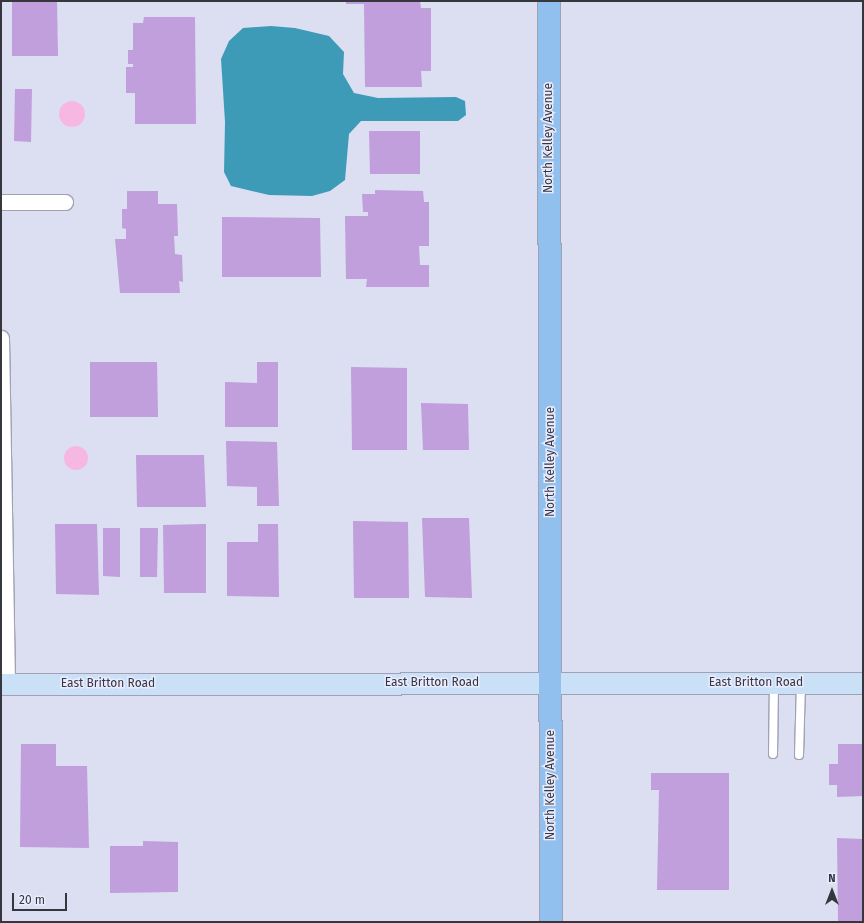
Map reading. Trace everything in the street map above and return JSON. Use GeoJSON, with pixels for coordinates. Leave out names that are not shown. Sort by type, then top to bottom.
{"type":"FeatureCollection","features":[{"type":"Feature","properties":{"kind":"main road","name":"North Kelley Avenue"},"geometry":{"type":"LineString","coordinates":[[549,1],[551,922]]}},
{"type":"Feature","properties":{"kind":"main road","name":"East Britton Road"},"geometry":{"type":"LineString","coordinates":[[4,684],[863,683]]}},
{"type":"Feature","properties":{"kind":"street"},"geometry":{"type":"LineString","coordinates":[[1,202],[65,202]]}},
{"type":"Feature","properties":{"kind":"street"},"geometry":{"type":"LineString","coordinates":[[1,338],[4,684]]}},
{"type":"Feature","properties":{"kind":"lane"},"geometry":{"type":"LineString","coordinates":[[773,754],[774,683]]}},
{"type":"Feature","properties":{"kind":"lane"},"geometry":{"type":"LineString","coordinates":[[799,754],[801,683]]}},
{"type":"Feature","properties":{"kind":"shaded area"},"geometry":{"type":"Polygon","coordinates":[[[72,101],[81,105],[85,114],[81,123],[72,127],[63,123],[59,114],[63,105],[72,101]]]}},
{"type":"Feature","properties":{"kind":"shaded area"},"geometry":{"type":"Polygon","coordinates":[[[76,446],[84,450],[88,458],[84,466],[76,470],[68,466],[64,458],[68,450],[76,446]]]}},
{"type":"Feature","properties":{"kind":"water"},"geometry":{"type":"Polygon","coordinates":[[[271,26],[295,28],[329,36],[344,52],[343,74],[354,93],[378,98],[456,97],[465,101],[466,115],[458,121],[361,121],[349,134],[345,180],[330,191],[312,196],[269,195],[231,186],[224,172],[225,122],[221,59],[229,41],[243,28],[271,26]]]}},
{"type":"Feature","properties":{"kind":"building"},"geometry":{"type":"Polygon","coordinates":[[[195,1],[195,2],[173,2],[195,1]]]}},
{"type":"Feature","properties":{"kind":"building"},"geometry":{"type":"Polygon","coordinates":[[[346,1],[420,1],[421,8],[431,8],[431,71],[421,71],[422,87],[365,87],[364,4],[346,4],[346,1]]]}},
{"type":"Feature","properties":{"kind":"building"},"geometry":{"type":"Polygon","coordinates":[[[12,2],[57,2],[58,56],[12,56],[12,2]]]}},
{"type":"Feature","properties":{"kind":"building"},"geometry":{"type":"Polygon","coordinates":[[[144,17],[195,17],[196,124],[135,124],[135,93],[126,93],[126,67],[133,67],[133,64],[128,64],[128,50],[133,50],[133,23],[143,23],[144,17]]]}},
{"type":"Feature","properties":{"kind":"building"},"geometry":{"type":"Polygon","coordinates":[[[15,89],[32,89],[31,142],[14,141],[15,89]]]}},
{"type":"Feature","properties":{"kind":"building"},"geometry":{"type":"Polygon","coordinates":[[[369,131],[420,131],[420,174],[370,174],[369,131]]]}},
{"type":"Feature","properties":{"kind":"building"},"geometry":{"type":"Polygon","coordinates":[[[375,190],[423,191],[424,202],[429,202],[429,246],[419,246],[420,265],[429,265],[429,287],[366,287],[367,279],[346,279],[345,216],[368,216],[368,212],[363,212],[362,194],[375,194],[375,190]]]}},
{"type":"Feature","properties":{"kind":"building"},"geometry":{"type":"Polygon","coordinates":[[[127,191],[158,191],[158,204],[177,204],[178,236],[174,236],[175,254],[182,255],[183,282],[179,281],[180,293],[120,293],[115,239],[126,239],[126,229],[122,228],[122,209],[127,209],[127,191]]]}},
{"type":"Feature","properties":{"kind":"building"},"geometry":{"type":"Polygon","coordinates":[[[222,217],[320,218],[321,277],[222,277],[222,217]]]}},
{"type":"Feature","properties":{"kind":"building"},"geometry":{"type":"Polygon","coordinates":[[[90,362],[157,362],[158,417],[90,417],[90,362]]]}},
{"type":"Feature","properties":{"kind":"building"},"geometry":{"type":"Polygon","coordinates":[[[257,362],[278,362],[278,427],[225,427],[225,382],[257,383],[257,362]]]}},
{"type":"Feature","properties":{"kind":"building"},"geometry":{"type":"Polygon","coordinates":[[[351,367],[407,368],[407,450],[352,450],[351,367]]]}},
{"type":"Feature","properties":{"kind":"building"},"geometry":{"type":"Polygon","coordinates":[[[421,403],[468,404],[469,450],[423,450],[421,403]]]}},
{"type":"Feature","properties":{"kind":"building"},"geometry":{"type":"Polygon","coordinates":[[[226,441],[277,442],[279,506],[257,506],[257,487],[227,486],[226,441]]]}},
{"type":"Feature","properties":{"kind":"building"},"geometry":{"type":"Polygon","coordinates":[[[136,455],[204,455],[206,507],[137,507],[136,455]]]}},
{"type":"Feature","properties":{"kind":"building"},"geometry":{"type":"Polygon","coordinates":[[[422,518],[469,518],[472,598],[425,597],[422,518]]]}},
{"type":"Feature","properties":{"kind":"building"},"geometry":{"type":"Polygon","coordinates":[[[353,521],[408,522],[409,598],[354,598],[353,521]]]}},
{"type":"Feature","properties":{"kind":"building"},"geometry":{"type":"Polygon","coordinates":[[[55,524],[97,524],[99,595],[56,594],[55,524]]]}},
{"type":"Feature","properties":{"kind":"building"},"geometry":{"type":"Polygon","coordinates":[[[206,524],[206,593],[164,593],[163,525],[206,524]]]}},
{"type":"Feature","properties":{"kind":"building"},"geometry":{"type":"Polygon","coordinates":[[[258,524],[278,524],[279,597],[227,596],[227,542],[258,542],[258,524]]]}},
{"type":"Feature","properties":{"kind":"building"},"geometry":{"type":"Polygon","coordinates":[[[103,528],[120,528],[120,577],[103,576],[103,528]]]}},
{"type":"Feature","properties":{"kind":"building"},"geometry":{"type":"Polygon","coordinates":[[[140,528],[158,528],[157,577],[140,577],[140,528]]]}},
{"type":"Feature","properties":{"kind":"building"},"geometry":{"type":"Polygon","coordinates":[[[21,744],[56,744],[56,766],[87,766],[89,848],[20,847],[21,744]]]}},
{"type":"Feature","properties":{"kind":"building"},"geometry":{"type":"Polygon","coordinates":[[[838,744],[863,744],[863,796],[837,797],[837,785],[829,785],[829,764],[838,764],[838,744]]]}},
{"type":"Feature","properties":{"kind":"building"},"geometry":{"type":"Polygon","coordinates":[[[651,773],[729,773],[729,890],[657,890],[659,790],[651,790],[651,773]]]}},
{"type":"Feature","properties":{"kind":"building"},"geometry":{"type":"Polygon","coordinates":[[[837,838],[863,839],[863,922],[838,922],[837,838]]]}},
{"type":"Feature","properties":{"kind":"building"},"geometry":{"type":"Polygon","coordinates":[[[143,841],[178,842],[178,892],[110,893],[110,846],[143,846],[143,841]]]}}]}
